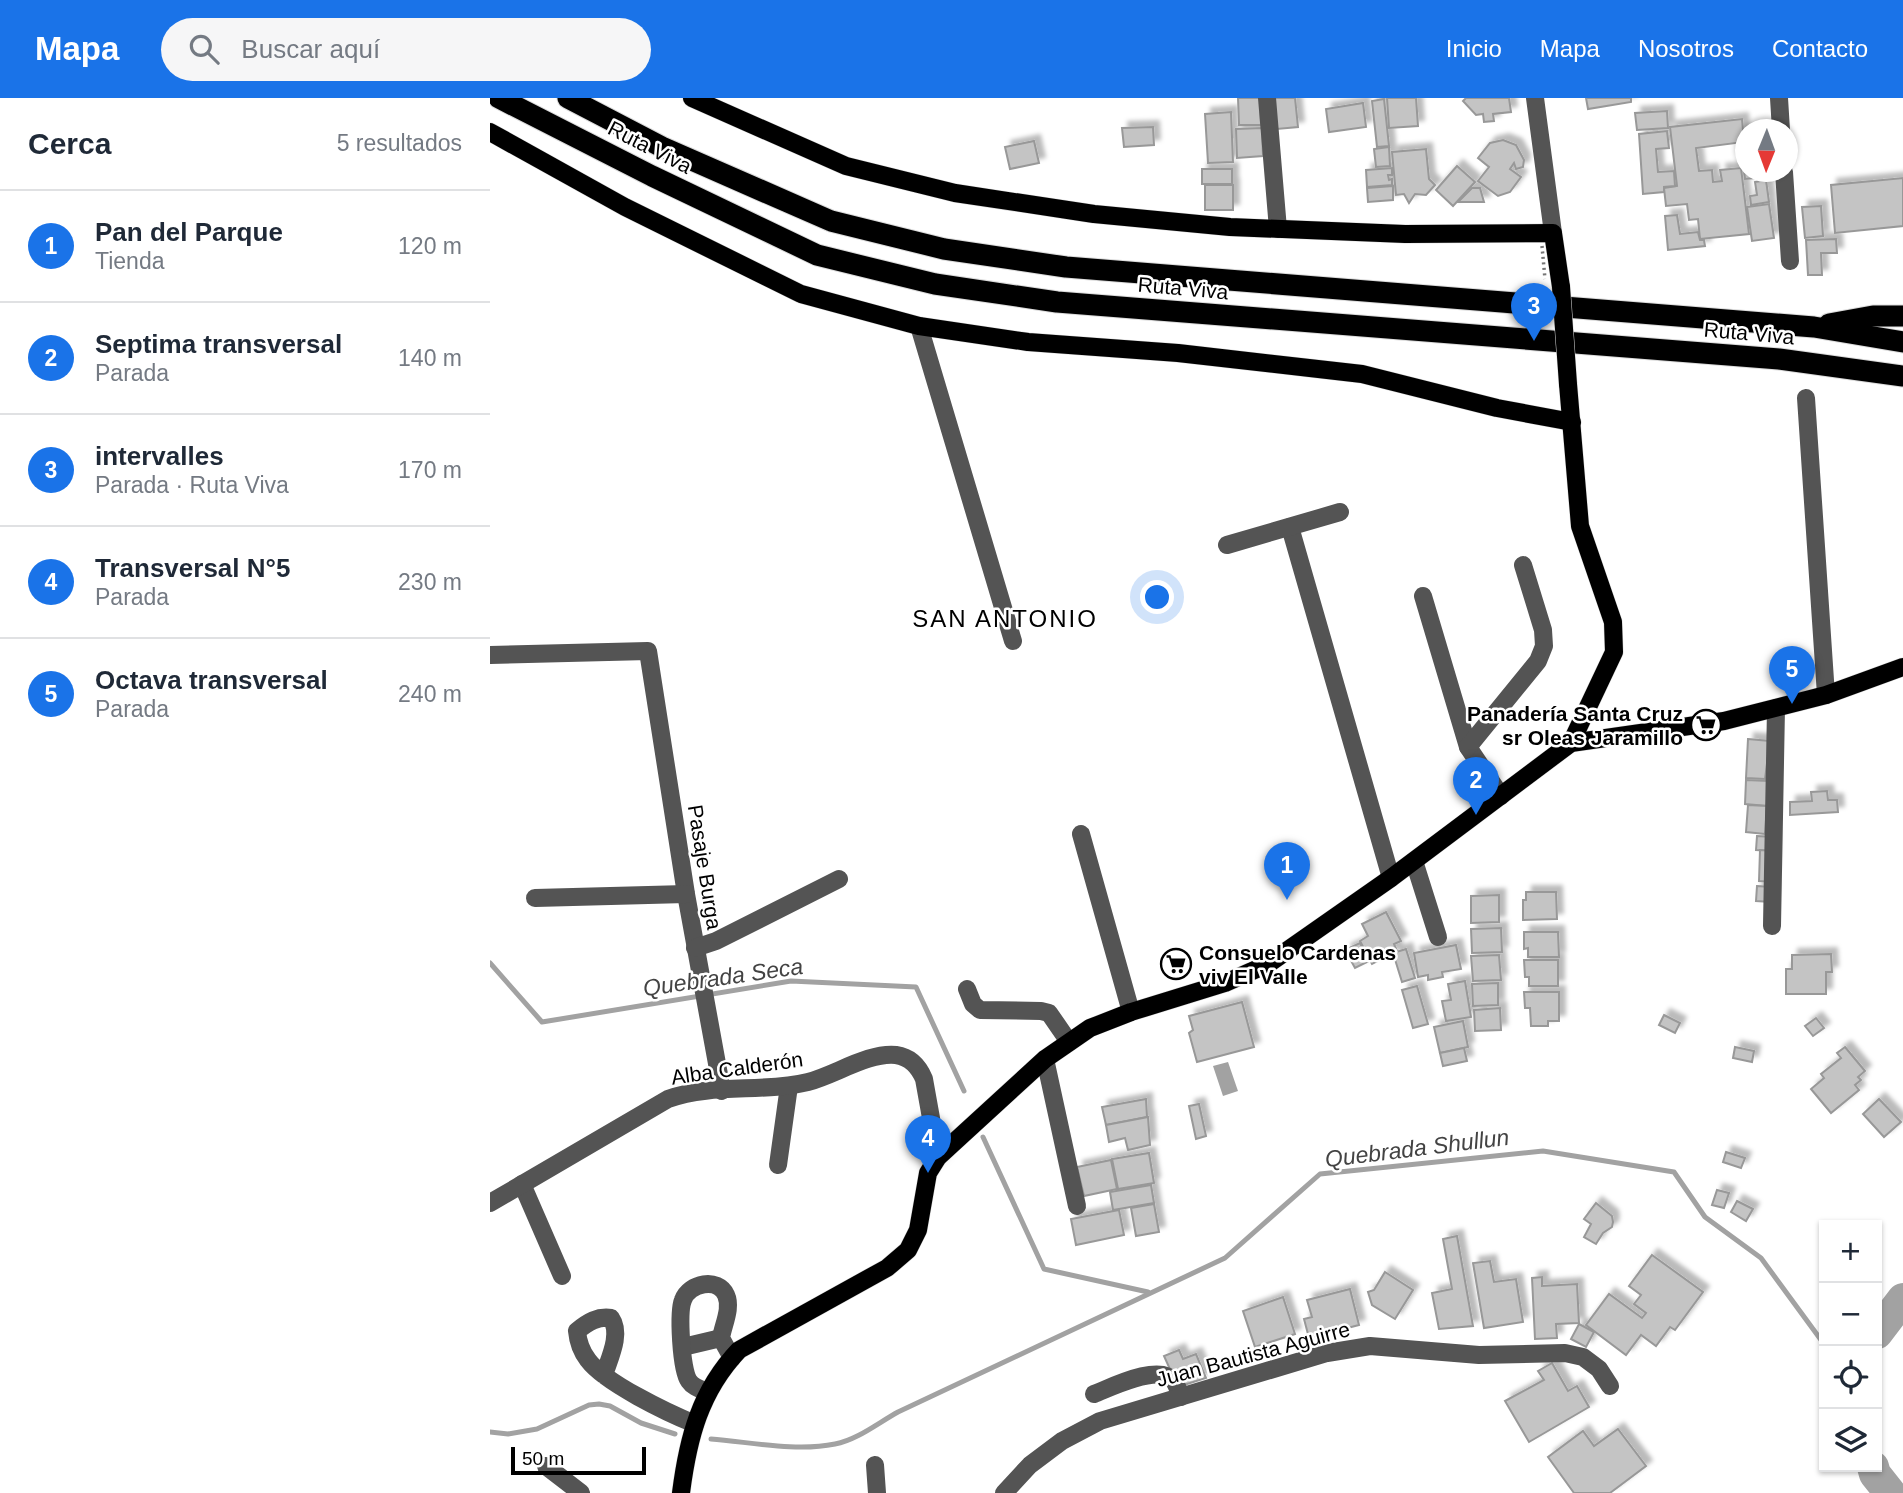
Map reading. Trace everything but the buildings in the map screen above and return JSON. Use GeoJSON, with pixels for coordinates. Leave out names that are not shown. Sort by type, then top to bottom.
{"type":"FeatureCollection","features":[{"type":"Feature","properties":{"kind":"highway","name":"Ruta Viva"},"geometry":{"type":"LineString","coordinates":[[499,98],[652,176],[817,255],[935,284],[1057,302],[1779,359],[1903,376]]}},
{"type":"Feature","properties":{"kind":"highway","name":"Ruta Viva"},"geometry":{"type":"LineString","coordinates":[[568,98],[662,147],[831,220],[944,249],[1066,267],[1814,327],[1903,342]]}},
{"type":"Feature","properties":{"kind":"highway"},"geometry":{"type":"LineString","coordinates":[[1814,327],[1873,316],[1903,316]]}},
{"type":"Feature","properties":{"kind":"highway"},"geometry":{"type":"LineString","coordinates":[[1867,371],[1903,385]]}},
{"type":"Feature","properties":{"kind":"main road"},"geometry":{"type":"LineString","coordinates":[[681,1493],[686,1455],[695,1424],[707,1392],[722,1368],[739,1350],[887,1268],[908,1250],[918,1230],[928,1173],[938,1157],[1045,1059],[1090,1028],[1131,1012],[1225,983],[1268,964],[1391,878],[1571,743],[1614,652],[1613,622],[1580,526],[1561,287],[1553,233],[1405,233],[1230,228],[1094,214],[955,193],[846,166],[692,98]]}},
{"type":"Feature","properties":{"kind":"main road"},"geometry":{"type":"LineString","coordinates":[[490,132],[625,207],[802,294],[919,326],[1028,342],[1178,353],[1362,373],[1497,408],[1572,422]]}},
{"type":"Feature","properties":{"kind":"main road"},"geometry":{"type":"LineString","coordinates":[[1571,743],[1724,721],[1826,695],[1903,667]]}},
{"type":"Feature","properties":{"kind":"street"},"geometry":{"type":"LineString","coordinates":[[1267,98],[1278,229]]}},
{"type":"Feature","properties":{"kind":"street"},"geometry":{"type":"LineString","coordinates":[[1535,98],[1553,233]]}},
{"type":"Feature","properties":{"kind":"street"},"geometry":{"type":"LineString","coordinates":[[1779,98],[1780,119]]}},
{"type":"Feature","properties":{"kind":"street"},"geometry":{"type":"LineString","coordinates":[[1785,182],[1790,261]]}},
{"type":"Feature","properties":{"kind":"street"},"geometry":{"type":"LineString","coordinates":[[919,326],[1013,641]]}},
{"type":"Feature","properties":{"kind":"street"},"geometry":{"type":"LineString","coordinates":[[1806,398],[1826,695]]}},
{"type":"Feature","properties":{"kind":"street"},"geometry":{"type":"LineString","coordinates":[[1227,545],[1340,512]]}},
{"type":"Feature","properties":{"kind":"street"},"geometry":{"type":"LineString","coordinates":[[1290,527],[1391,878]]}},
{"type":"Feature","properties":{"kind":"street"},"geometry":{"type":"LineString","coordinates":[[1468,747],[1538,661],[1544,646],[1543,630],[1523,565]]}},
{"type":"Feature","properties":{"kind":"street"},"geometry":{"type":"LineString","coordinates":[[1423,596],[1468,747],[1501,796]]}},
{"type":"Feature","properties":{"kind":"street","name":"Pasaje Burga"},"geometry":{"type":"LineString","coordinates":[[490,655],[648,651],[695,948],[722,1091]]}},
{"type":"Feature","properties":{"kind":"street"},"geometry":{"type":"LineString","coordinates":[[1772,926],[1776,709]]}},
{"type":"Feature","properties":{"kind":"street"},"geometry":{"type":"LineString","coordinates":[[1081,834],[1131,1012]]}},
{"type":"Feature","properties":{"kind":"street"},"geometry":{"type":"LineString","coordinates":[[1414,861],[1438,937]]}},
{"type":"Feature","properties":{"kind":"street"},"geometry":{"type":"LineString","coordinates":[[695,948],[716,941],[839,878]]}},
{"type":"Feature","properties":{"kind":"street"},"geometry":{"type":"LineString","coordinates":[[535,898],[686,894]]}},
{"type":"Feature","properties":{"kind":"street"},"geometry":{"type":"LineString","coordinates":[[967,989],[973,1004],[980,1010],[1049,1013],[1069,1042]]}},
{"type":"Feature","properties":{"kind":"street","name":"Alba Calderón"},"geometry":{"type":"LineString","coordinates":[[490,1203],[668,1099],[692,1093],[789,1086],[812,1081],[865,1060],[894,1055],[914,1064],[924,1079],[938,1157]]}},
{"type":"Feature","properties":{"kind":"street"},"geometry":{"type":"LineString","coordinates":[[1045,1059],[1077,1206]]}},
{"type":"Feature","properties":{"kind":"street"},"geometry":{"type":"LineString","coordinates":[[778,1165],[789,1086]]}},
{"type":"Feature","properties":{"kind":"street"},"geometry":{"type":"LineString","coordinates":[[522,1184],[562,1276]]}},
{"type":"Feature","properties":{"kind":"street"},"geometry":{"type":"LineString","coordinates":[[707,1392],[687,1379],[683,1363],[681,1315],[683,1300],[689,1291],[708,1283],[719,1286],[726,1295],[728,1303],[720,1338],[732,1358]]}},
{"type":"Feature","properties":{"kind":"street"},"geometry":{"type":"LineString","coordinates":[[683,1347],[720,1338]]}},
{"type":"Feature","properties":{"kind":"street","name":"Juan Bautista Aguirre"},"geometry":{"type":"LineString","coordinates":[[1004,1493],[1030,1465],[1062,1441],[1100,1421],[1327,1353],[1370,1346],[1479,1355],[1565,1353],[1583,1357],[1599,1369],[1610,1387]]}},
{"type":"Feature","properties":{"kind":"street"},"geometry":{"type":"LineString","coordinates":[[1094,1394],[1153,1374],[1166,1376],[1174,1381],[1181,1397]]}},
{"type":"Feature","properties":{"kind":"street"},"geometry":{"type":"LineString","coordinates":[[604,1376],[679,1418],[695,1424]]}},
{"type":"Feature","properties":{"kind":"street"},"geometry":{"type":"LineString","coordinates":[[875,1465],[877,1493]]}},
{"type":"Feature","properties":{"kind":"street"},"geometry":{"type":"LineString","coordinates":[[546,1466],[582,1493]]}},
{"type":"Feature","properties":{"kind":"shaded area"},"geometry":{"type":"Polygon","coordinates":[[[1228,1062],[1238,1091],[1223,1096],[1213,1066],[1228,1062]]]}},
{"type":"Feature","properties":{"kind":"waterway","name":"Quebrada Seca"},"geometry":{"type":"LineString","coordinates":[[490,963],[542,1022],[791,981],[916,987],[964,1091]]}},
{"type":"Feature","properties":{"kind":"waterway","name":"Quebrada Seca"},"geometry":{"type":"LineString","coordinates":[[983,1137],[1044,1269],[1148,1292]]}},
{"type":"Feature","properties":{"kind":"waterway","name":"Quebrada Shullun"},"geometry":{"type":"LineString","coordinates":[[711,1439],[805,1447],[835,1444],[851,1439],[898,1412],[1225,1258],[1320,1174],[1543,1151],[1674,1172],[1705,1217],[1761,1258],[1819,1337]]}},
{"type":"Feature","properties":{"kind":"waterway"},"geometry":{"type":"LineString","coordinates":[[1882,1326],[1903,1299]]}},
{"type":"Feature","properties":{"kind":"waterway","name":"Quebrada Shullun"},"geometry":{"type":"LineString","coordinates":[[490,1432],[508,1434],[537,1429],[589,1405],[599,1404],[610,1406],[641,1423],[675,1434]]}},
{"type":"Feature","properties":{"kind":"waterway"},"geometry":{"type":"LineString","coordinates":[[1874,1472],[1890,1493]]}},
{"type":"Feature","properties":{"kind":"place","name":"intervalles"},"geometry":{"type":"Point","coordinates":[1534,341]}},
{"type":"Feature","properties":{"kind":"place","name":"Octava transversal"},"geometry":{"type":"Point","coordinates":[1792,704]}},
{"type":"Feature","properties":{"kind":"place","name":"Panadería Santa Cruz sr Oleas Jaramillo"},"geometry":{"type":"Point","coordinates":[1706,725]}},
{"type":"Feature","properties":{"kind":"place","name":"Septima transversal"},"geometry":{"type":"Point","coordinates":[1476,815]}},
{"type":"Feature","properties":{"kind":"place","name":"Pan del Parque"},"geometry":{"type":"Point","coordinates":[1287,900]}},
{"type":"Feature","properties":{"kind":"place","name":"Consuelo Cardenas viv El Valle"},"geometry":{"type":"Point","coordinates":[1176,964]}},
{"type":"Feature","properties":{"kind":"place","name":"Transversal N°5"},"geometry":{"type":"Point","coordinates":[928,1173]}},
{"type":"Feature","properties":{"kind":"district","name":"SAN ANTONIO"},"geometry":{"type":"Point","coordinates":[1005,618]}}]}
